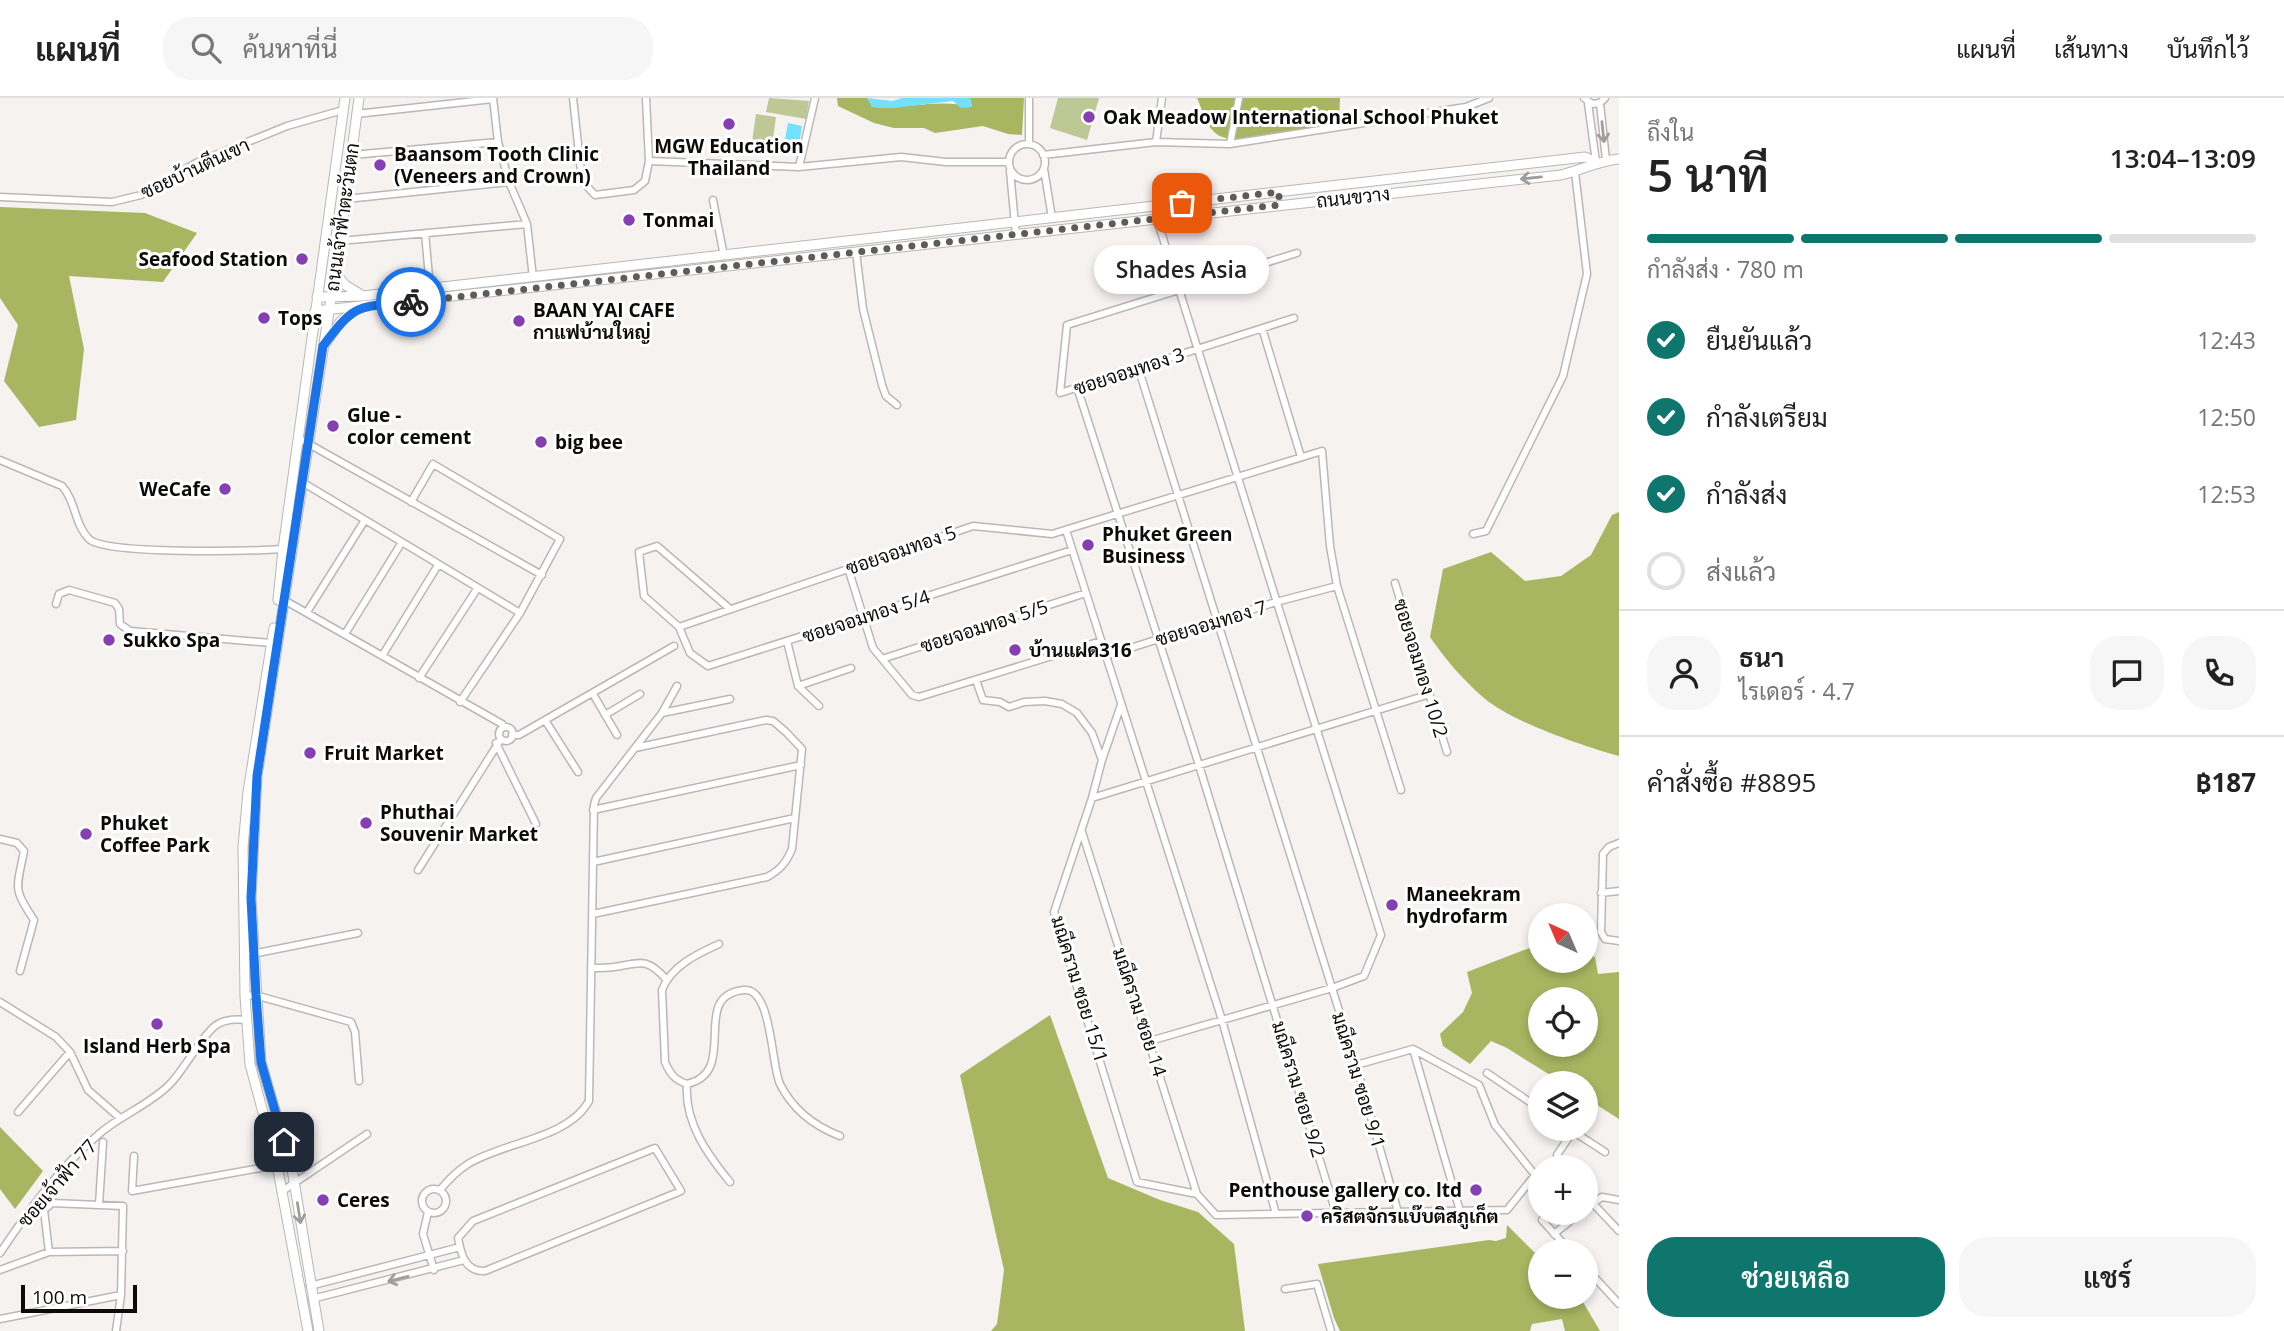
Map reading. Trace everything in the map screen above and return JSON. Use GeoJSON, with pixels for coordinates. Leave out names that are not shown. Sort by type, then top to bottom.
{"type":"FeatureCollection","features":[{"type":"Feature","properties":{"kind":"main road","name":"ถนนเจ้าฟ้าตะวันตก"},"geometry":{"type":"LineString","coordinates":[[308,1331],[276,1165],[250,1064],[245,996],[257,776],[302,482],[315,311],[345,98]]}},
{"type":"Feature","properties":{"kind":"main road","name":"ถนนเจ้าฟ้าตะวันตก"},"geometry":{"type":"LineString","coordinates":[[319,1331],[294,1185],[261,1062],[256,995],[249,954],[243,847],[248,792],[278,600],[283,549],[329,311],[359,98]]}},
{"type":"Feature","properties":{"kind":"main road","name":"ถนนขวาง"},"geometry":{"type":"LineString","coordinates":[[317,297],[363,296],[1585,157],[1601,161]]}},
{"type":"Feature","properties":{"kind":"main road","name":"ถนนขวาง"},"geometry":{"type":"LineString","coordinates":[[315,311],[1575,172],[1601,161],[1619,159]]}},
{"type":"Feature","properties":{"kind":"main road"},"geometry":{"type":"LineString","coordinates":[[1434,174],[1434,187]]}},
{"type":"Feature","properties":{"kind":"main road"},"geometry":{"type":"LineString","coordinates":[[1279,192],[1279,205]]}},
{"type":"Feature","properties":{"kind":"main road"},"geometry":{"type":"LineString","coordinates":[[821,244],[821,256]]}},
{"type":"Feature","properties":{"kind":"main road"},"geometry":{"type":"LineString","coordinates":[[335,273],[345,285],[363,296]]}},
{"type":"Feature","properties":{"kind":"main road"},"geometry":{"type":"LineString","coordinates":[[323,346],[341,321],[359,308]]}},
{"type":"Feature","properties":{"kind":"street"},"geometry":{"type":"LineString","coordinates":[[573,98],[582,181],[595,195],[634,190],[645,181],[649,161],[646,98]]}},
{"type":"Feature","properties":{"kind":"street"},"geometry":{"type":"LineString","coordinates":[[799,167],[814,99],[806,98]]}},
{"type":"Feature","properties":{"kind":"street"},"geometry":{"type":"LineString","coordinates":[[1029,98],[1029,144]]}},
{"type":"Feature","properties":{"kind":"street"},"geometry":{"type":"LineString","coordinates":[[1156,142],[1162,98]]}},
{"type":"Feature","properties":{"kind":"street"},"geometry":{"type":"LineString","coordinates":[[1230,144],[1239,98]]}},
{"type":"Feature","properties":{"kind":"street"},"geometry":{"type":"LineString","coordinates":[[1043,155],[1156,142],[1230,144],[1466,107],[1489,98]]}},
{"type":"Feature","properties":{"kind":"street"},"geometry":{"type":"LineString","coordinates":[[356,114],[493,99],[498,142],[509,182],[527,224],[534,287]]}},
{"type":"Feature","properties":{"kind":"street"},"geometry":{"type":"LineString","coordinates":[[1602,100],[1601,161],[1586,101],[1602,100]]}},
{"type":"Feature","properties":{"kind":"street","name":"ซอยบ้านตีนเขา"},"geometry":{"type":"LineString","coordinates":[[0,197],[112,202],[141,195],[196,163],[287,126],[343,110]]}},
{"type":"Feature","properties":{"kind":"street"},"geometry":{"type":"LineString","coordinates":[[352,155],[498,142]]}},
{"type":"Feature","properties":{"kind":"street"},"geometry":{"type":"LineString","coordinates":[[1016,235],[1009,162],[1016,147],[1029,144],[1040,149],[1052,218]]}},
{"type":"Feature","properties":{"kind":"street"},"geometry":{"type":"LineString","coordinates":[[649,161],[799,167],[901,157],[946,162],[1009,162]]}},
{"type":"Feature","properties":{"kind":"street"},"geometry":{"type":"LineString","coordinates":[[1010,170],[1017,178],[1030,180],[1044,168]]}},
{"type":"Feature","properties":{"kind":"street"},"geometry":{"type":"LineString","coordinates":[[1473,534],[1486,531],[1563,376],[1587,274],[1575,172]]}},
{"type":"Feature","properties":{"kind":"street"},"geometry":{"type":"LineString","coordinates":[[346,199],[509,182]]}},
{"type":"Feature","properties":{"kind":"street"},"geometry":{"type":"LineString","coordinates":[[713,200],[724,256]]}},
{"type":"Feature","properties":{"kind":"street"},"geometry":{"type":"LineString","coordinates":[[1150,1041],[1332,988],[1364,976],[1381,935],[1157,219],[1157,205]]}},
{"type":"Feature","properties":{"kind":"street"},"geometry":{"type":"LineString","coordinates":[[340,241],[527,224]]}},
{"type":"Feature","properties":{"kind":"street"},"geometry":{"type":"LineString","coordinates":[[425,233],[430,288]]}},
{"type":"Feature","properties":{"kind":"street"},"geometry":{"type":"LineString","coordinates":[[856,252],[863,309],[881,385],[886,396],[897,405]]}},
{"type":"Feature","properties":{"kind":"street"},"geometry":{"type":"LineString","coordinates":[[1179,290],[1297,253]]}},
{"type":"Feature","properties":{"kind":"street","name":"ซอยจอมทอง 3"},"geometry":{"type":"LineString","coordinates":[[1179,290],[1067,325],[1060,393],[1294,318]]}},
{"type":"Feature","properties":{"kind":"street"},"geometry":{"type":"LineString","coordinates":[[1262,328],[1301,457]]}},
{"type":"Feature","properties":{"kind":"street","name":"มณีคราม ซอย 9/1"},"geometry":{"type":"LineString","coordinates":[[1138,367],[1356,1065],[1398,1212]]}},
{"type":"Feature","properties":{"kind":"street","name":"มณีคราม ซอย 9/2"},"geometry":{"type":"LineString","coordinates":[[1077,387],[1199,765],[1336,1213]]}},
{"type":"Feature","properties":{"kind":"street"},"geometry":{"type":"LineString","coordinates":[[304,441],[542,575]]}},
{"type":"Feature","properties":{"kind":"street","name":"ซอยจอมทอง 5"},"geometry":{"type":"LineString","coordinates":[[679,627],[972,526],[1052,534],[1322,451],[1330,546],[1337,586]]}},
{"type":"Feature","properties":{"kind":"street"},"geometry":{"type":"LineString","coordinates":[[0,460],[62,486],[69,494],[80,527],[90,541],[112,546],[226,552],[283,549]]}},
{"type":"Feature","properties":{"kind":"street"},"geometry":{"type":"LineString","coordinates":[[411,502],[433,464],[560,538],[520,613],[460,702]]}},
{"type":"Feature","properties":{"kind":"street"},"geometry":{"type":"LineString","coordinates":[[302,482],[520,613]]}},
{"type":"Feature","properties":{"kind":"street"},"geometry":{"type":"LineString","coordinates":[[307,612],[365,520]]}},
{"type":"Feature","properties":{"kind":"street"},"geometry":{"type":"LineString","coordinates":[[1066,530],[1144,782],[1222,1020],[1276,1214]]}},
{"type":"Feature","properties":{"kind":"street"},"geometry":{"type":"LineString","coordinates":[[345,634],[402,542]]}},
{"type":"Feature","properties":{"kind":"street"},"geometry":{"type":"LineString","coordinates":[[679,627],[644,596],[639,552],[657,546],[730,609]]}},
{"type":"Feature","properties":{"kind":"street","name":"ซอยจอมทอง 5/4"},"geometry":{"type":"LineString","coordinates":[[679,627],[690,653],[708,666],[1072,550]]}},
{"type":"Feature","properties":{"kind":"street"},"geometry":{"type":"LineString","coordinates":[[382,656],[438,565]]}},
{"type":"Feature","properties":{"kind":"street"},"geometry":{"type":"LineString","coordinates":[[848,568],[873,648],[912,695],[919,697],[1101,640]]}},
{"type":"Feature","properties":{"kind":"street","name":"ซอยจอมทอง 10/2"},"geometry":{"type":"LineString","coordinates":[[1395,583],[1447,752]]}},
{"type":"Feature","properties":{"kind":"street"},"geometry":{"type":"LineString","coordinates":[[1337,586],[1401,790]]}},
{"type":"Feature","properties":{"kind":"street","name":"ซอยจอมทอง 7"},"geometry":{"type":"LineString","coordinates":[[1105,656],[1337,586]]}},
{"type":"Feature","properties":{"kind":"street"},"geometry":{"type":"LineString","coordinates":[[419,678],[477,589]]}},
{"type":"Feature","properties":{"kind":"street"},"geometry":{"type":"LineString","coordinates":[[55,604],[59,594],[69,590],[115,603],[119,609],[120,624],[130,631],[271,643]]}},
{"type":"Feature","properties":{"kind":"street","name":"ซอยจอมทอง 5/5"},"geometry":{"type":"LineString","coordinates":[[882,659],[1086,593]]}},
{"type":"Feature","properties":{"kind":"street"},"geometry":{"type":"LineString","coordinates":[[284,600],[502,724],[511,730],[512,735]]}},
{"type":"Feature","properties":{"kind":"street"},"geometry":{"type":"LineString","coordinates":[[787,641],[797,686],[820,706]]}},
{"type":"Feature","properties":{"kind":"street"},"geometry":{"type":"LineString","coordinates":[[512,735],[519,735],[674,646]]}},
{"type":"Feature","properties":{"kind":"street"},"geometry":{"type":"LineString","coordinates":[[797,686],[851,668]]}},
{"type":"Feature","properties":{"kind":"street"},"geometry":{"type":"LineString","coordinates":[[976,680],[983,700],[1000,702],[1009,707],[1024,702],[1045,701],[1062,704],[1077,713],[1092,733],[1102,760]]}},
{"type":"Feature","properties":{"kind":"street"},"geometry":{"type":"LineString","coordinates":[[440,1190],[453,1175],[469,1163],[568,1122],[583,1112],[589,1101],[593,810],[596,797],[662,713],[677,686]]}},
{"type":"Feature","properties":{"kind":"street"},"geometry":{"type":"LineString","coordinates":[[593,694],[617,735]]}},
{"type":"Feature","properties":{"kind":"street"},"geometry":{"type":"LineString","coordinates":[[605,715],[640,694]]}},
{"type":"Feature","properties":{"kind":"street"},"geometry":{"type":"LineString","coordinates":[[1093,798],[1430,694]]}},
{"type":"Feature","properties":{"kind":"street"},"geometry":{"type":"LineString","coordinates":[[662,713],[730,699]]}},
{"type":"Feature","properties":{"kind":"street","name":"มณีคราม ซอย 15/1"},"geometry":{"type":"LineString","coordinates":[[1122,704],[1054,912],[1137,1182],[1197,1194]]}},
{"type":"Feature","properties":{"kind":"street"},"geometry":{"type":"LineString","coordinates":[[545,720],[578,772]]}},
{"type":"Feature","properties":{"kind":"street"},"geometry":{"type":"LineString","coordinates":[[593,914],[767,877],[778,871],[787,861],[792,849],[802,749],[773,722],[766,720],[635,748]]}},
{"type":"Feature","properties":{"kind":"street"},"geometry":{"type":"LineString","coordinates":[[418,870],[504,727]]}},
{"type":"Feature","properties":{"kind":"street"},"geometry":{"type":"LineString","coordinates":[[498,741],[508,740],[512,735]]}},
{"type":"Feature","properties":{"kind":"street"},"geometry":{"type":"LineString","coordinates":[[498,741],[536,824]]}},
{"type":"Feature","properties":{"kind":"street"},"geometry":{"type":"LineString","coordinates":[[593,810],[801,765]]}},
{"type":"Feature","properties":{"kind":"street"},"geometry":{"type":"LineString","coordinates":[[593,862],[795,818]]}},
{"type":"Feature","properties":{"kind":"street","name":"มณีคราม ซอย 14"},"geometry":{"type":"LineString","coordinates":[[1082,831],[1197,1194]]}},
{"type":"Feature","properties":{"kind":"street"},"geometry":{"type":"LineString","coordinates":[[0,839],[17,843],[24,851],[17,891],[34,920],[20,971]]}},
{"type":"Feature","properties":{"kind":"street"},"geometry":{"type":"LineString","coordinates":[[1615,942],[1605,939],[1601,932],[1601,893],[1604,854],[1609,847],[1619,843]]}},
{"type":"Feature","properties":{"kind":"street"},"geometry":{"type":"LineString","coordinates":[[1601,893],[1619,891]]}},
{"type":"Feature","properties":{"kind":"street"},"geometry":{"type":"LineString","coordinates":[[249,954],[358,933]]}},
{"type":"Feature","properties":{"kind":"street"},"geometry":{"type":"LineString","coordinates":[[719,943],[696,955],[666,979],[662,990],[664,1062],[669,1073],[687,1084],[702,1079],[709,1072],[713,1062],[715,1013],[721,1002],[741,990],[749,989],[757,993],[766,1013],[775,1069],[781,1085],[802,1114],[822,1129],[840,1136]]}},
{"type":"Feature","properties":{"kind":"street"},"geometry":{"type":"LineString","coordinates":[[591,968],[643,962],[654,966],[666,979]]}},
{"type":"Feature","properties":{"kind":"street"},"geometry":{"type":"LineString","coordinates":[[245,996],[256,995],[351,1022],[355,1032],[359,1082]]}},
{"type":"Feature","properties":{"kind":"street"},"geometry":{"type":"LineString","coordinates":[[0,1002],[56,1037],[70,1052],[89,1090],[120,1118]]}},
{"type":"Feature","properties":{"kind":"street","name":"ซอยเจ้าฟ้า 77"},"geometry":{"type":"LineString","coordinates":[[0,1253],[42,1194],[82,1149],[120,1118],[155,1097],[171,1083],[216,1025],[233,1019],[246,1020]]}},
{"type":"Feature","properties":{"kind":"street"},"geometry":{"type":"LineString","coordinates":[[1197,1194],[1216,1215],[1507,1210],[1535,1175],[1495,1125],[1479,1085],[1413,1049],[1356,1065]]}},
{"type":"Feature","properties":{"kind":"street"},"geometry":{"type":"LineString","coordinates":[[1413,1049],[1460,1211]]}},
{"type":"Feature","properties":{"kind":"street"},"geometry":{"type":"LineString","coordinates":[[18,1112],[70,1052]]}},
{"type":"Feature","properties":{"kind":"street"},"geometry":{"type":"LineString","coordinates":[[1487,1073],[1528,1101]]}},
{"type":"Feature","properties":{"kind":"street"},"geometry":{"type":"LineString","coordinates":[[687,1084],[688,1111],[695,1128],[716,1165],[730,1182]]}},
{"type":"Feature","properties":{"kind":"street"},"geometry":{"type":"LineString","coordinates":[[281,1192],[367,1134]]}},
{"type":"Feature","properties":{"kind":"street"},"geometry":{"type":"LineString","coordinates":[[1588,1141],[1605,1152]]}},
{"type":"Feature","properties":{"kind":"street"},"geometry":{"type":"LineString","coordinates":[[99,1205],[103,1142]]}},
{"type":"Feature","properties":{"kind":"street"},"geometry":{"type":"LineString","coordinates":[[655,1148],[681,1191],[485,1271],[474,1270],[464,1261],[460,1247],[458,1238],[473,1221],[655,1148]]}},
{"type":"Feature","properties":{"kind":"street"},"geometry":{"type":"LineString","coordinates":[[134,1156],[132,1191],[276,1165]]}},
{"type":"Feature","properties":{"kind":"street"},"geometry":{"type":"LineString","coordinates":[[432,1189],[440,1190],[445,1196],[443,1208],[436,1213],[428,1212],[421,1203],[423,1195],[432,1189]]}},
{"type":"Feature","properties":{"kind":"street"},"geometry":{"type":"LineString","coordinates":[[1598,1199],[1602,1197],[1619,1200]]}},
{"type":"Feature","properties":{"kind":"street"},"geometry":{"type":"LineString","coordinates":[[49,1252],[44,1210],[52,1203],[123,1206],[121,1295],[116,1331]]}},
{"type":"Feature","properties":{"kind":"street"},"geometry":{"type":"LineString","coordinates":[[428,1212],[423,1234],[434,1270]]}},
{"type":"Feature","properties":{"kind":"street"},"geometry":{"type":"LineString","coordinates":[[1598,1213],[1619,1231]]}},
{"type":"Feature","properties":{"kind":"street"},"geometry":{"type":"LineString","coordinates":[[1546,1225],[1559,1239]]}},
{"type":"Feature","properties":{"kind":"street"},"geometry":{"type":"LineString","coordinates":[[1554,1234],[1565,1225]]}},
{"type":"Feature","properties":{"kind":"street"},"geometry":{"type":"LineString","coordinates":[[310,1286],[460,1247]]}},
{"type":"Feature","properties":{"kind":"street"},"geometry":{"type":"LineString","coordinates":[[0,1270],[49,1252],[122,1251]]}},
{"type":"Feature","properties":{"kind":"street"},"geometry":{"type":"LineString","coordinates":[[312,1299],[464,1261]]}},
{"type":"Feature","properties":{"kind":"street"},"geometry":{"type":"LineString","coordinates":[[1598,1281],[1619,1304]]}},
{"type":"Feature","properties":{"kind":"street"},"geometry":{"type":"LineString","coordinates":[[1284,1289],[1317,1284],[1331,1331]]}},
{"type":"Feature","properties":{"kind":"street"},"geometry":{"type":"LineString","coordinates":[[0,1319],[121,1295]]}},
{"type":"Feature","properties":{"kind":"green space"},"geometry":{"type":"Polygon","coordinates":[[[769,98],[809,101],[806,119],[766,112],[769,98]]]}},
{"type":"Feature","properties":{"kind":"green space"},"geometry":{"type":"Polygon","coordinates":[[[837,98],[867,98],[873,107],[948,103],[972,107],[970,98],[1024,98],[1022,135],[1008,134],[983,126],[935,133],[924,128],[894,128],[874,123],[838,106],[837,98]]]}},
{"type":"Feature","properties":{"kind":"green space"},"geometry":{"type":"Polygon","coordinates":[[[1058,98],[1099,98],[1087,140],[1050,128],[1058,98]]]}},
{"type":"Feature","properties":{"kind":"green space"},"geometry":{"type":"Polygon","coordinates":[[[1197,98],[1340,98],[1339,122],[1321,133],[1299,137],[1237,140],[1218,135],[1210,128],[1197,98]]]}},
{"type":"Feature","properties":{"kind":"green space"},"geometry":{"type":"Polygon","coordinates":[[[756,114],[776,117],[771,153],[751,149],[756,114]]]}},
{"type":"Feature","properties":{"kind":"green space"},"geometry":{"type":"Polygon","coordinates":[[[0,207],[145,213],[197,233],[163,282],[69,276],[84,349],[76,420],[39,427],[4,381],[18,325],[0,298],[0,207]]]}},
{"type":"Feature","properties":{"kind":"green space"},"geometry":{"type":"Polygon","coordinates":[[[1619,512],[1619,756],[1548,732],[1496,707],[1462,677],[1430,637],[1443,569],[1491,552],[1525,581],[1561,576],[1591,555],[1612,515],[1619,512]]]}},
{"type":"Feature","properties":{"kind":"green space"},"geometry":{"type":"Polygon","coordinates":[[[1528,949],[1528,973],[1619,972],[1619,1119],[1598,1106],[1598,1071],[1544,1071],[1491,1041],[1470,1064],[1443,1046],[1440,1034],[1463,1012],[1472,993],[1467,972],[1528,949]]]}},
{"type":"Feature","properties":{"kind":"green space"},"geometry":{"type":"Polygon","coordinates":[[[1050,1015],[1108,1178],[1160,1200],[1198,1212],[1234,1244],[1245,1331],[991,1331],[997,1324],[1004,1270],[960,1075],[1050,1015]]]}},
{"type":"Feature","properties":{"kind":"green space"},"geometry":{"type":"Polygon","coordinates":[[[0,1127],[43,1171],[15,1209],[0,1189],[0,1127]]]}},
{"type":"Feature","properties":{"kind":"green space"},"geometry":{"type":"Polygon","coordinates":[[[1507,1225],[1528,1246],[1528,1309],[1587,1309],[1600,1331],[1565,1331],[1562,1319],[1532,1324],[1530,1331],[1340,1331],[1318,1264],[1506,1238],[1507,1225]]]}},
{"type":"Feature","properties":{"kind":"water"},"geometry":{"type":"Polygon","coordinates":[[[867,98],[892,101],[902,98],[970,98],[972,107],[961,108],[953,101],[893,108],[872,107],[867,98]]]}},
{"type":"Feature","properties":{"kind":"water"},"geometry":{"type":"Polygon","coordinates":[[[788,123],[802,126],[798,152],[783,150],[788,123]]]}},
{"type":"Feature","properties":{"kind":"way so far"},"geometry":{"type":"LineString","coordinates":[[411,302],[1279,205],[1279,192],[1182,203]]}},
{"type":"Feature","properties":{"kind":"place","name":"Oak Meadow International School Phuket"},"geometry":{"type":"Point","coordinates":[1089,117]}},
{"type":"Feature","properties":{"kind":"place","name":"MGW Education Thailand"},"geometry":{"type":"Point","coordinates":[729,124]}},
{"type":"Feature","properties":{"kind":"place","name":"Baansom Tooth Clinic (Veneers and Crown)"},"geometry":{"type":"Point","coordinates":[380,165]}},
{"type":"Feature","properties":{"kind":"place","name":"Shades Asia"},"geometry":{"type":"Point","coordinates":[1182,203]}},
{"type":"Feature","properties":{"kind":"place","name":"Tonmai"},"geometry":{"type":"Point","coordinates":[629,220]}},
{"type":"Feature","properties":{"kind":"place","name":"Seafood Station"},"geometry":{"type":"Point","coordinates":[302,259]}},
{"type":"Feature","properties":{"kind":"place","name":"Tops"},"geometry":{"type":"Point","coordinates":[264,318]}},
{"type":"Feature","properties":{"kind":"place","name":"BAAN YAI CAFE กาแฟบ้านใหญ่"},"geometry":{"type":"Point","coordinates":[519,321]}},
{"type":"Feature","properties":{"kind":"place","name":"Glue - color cement"},"geometry":{"type":"Point","coordinates":[333,426]}},
{"type":"Feature","properties":{"kind":"place","name":"big bee"},"geometry":{"type":"Point","coordinates":[541,442]}},
{"type":"Feature","properties":{"kind":"place","name":"WeCafe"},"geometry":{"type":"Point","coordinates":[225,489]}},
{"type":"Feature","properties":{"kind":"place","name":"Phuket Green Business"},"geometry":{"type":"Point","coordinates":[1088,545]}},
{"type":"Feature","properties":{"kind":"place","name":"Sukko Spa"},"geometry":{"type":"Point","coordinates":[109,640]}},
{"type":"Feature","properties":{"kind":"place","name":"บ้านแฝด316"},"geometry":{"type":"Point","coordinates":[1015,650]}},
{"type":"Feature","properties":{"kind":"place","name":"Fruit Market"},"geometry":{"type":"Point","coordinates":[310,753]}},
{"type":"Feature","properties":{"kind":"place","name":"Phuthai Souvenir Market"},"geometry":{"type":"Point","coordinates":[366,823]}},
{"type":"Feature","properties":{"kind":"place","name":"Phuket Coffee Park"},"geometry":{"type":"Point","coordinates":[86,834]}},
{"type":"Feature","properties":{"kind":"place","name":"Maneekram hydrofarm"},"geometry":{"type":"Point","coordinates":[1392,905]}},
{"type":"Feature","properties":{"kind":"place","name":"Island Herb Spa"},"geometry":{"type":"Point","coordinates":[157,1024]}},
{"type":"Feature","properties":{"kind":"place","name":"Penthouse gallery co. ltd"},"geometry":{"type":"Point","coordinates":[1476,1190]}},
{"type":"Feature","properties":{"kind":"place","name":"Ceres"},"geometry":{"type":"Point","coordinates":[323,1200]}},
{"type":"Feature","properties":{"kind":"place","name":"คริสตจักรแบ๊บติสภูเก็ต"},"geometry":{"type":"Point","coordinates":[1307,1216]}},
{"type":"Feature","properties":{"kind":"route"},"geometry":{"type":"LineString","coordinates":[[284,1142],[261,1062],[256,995],[251,898],[257,776],[323,346],[341,321],[359,308],[411,302]]}}]}
